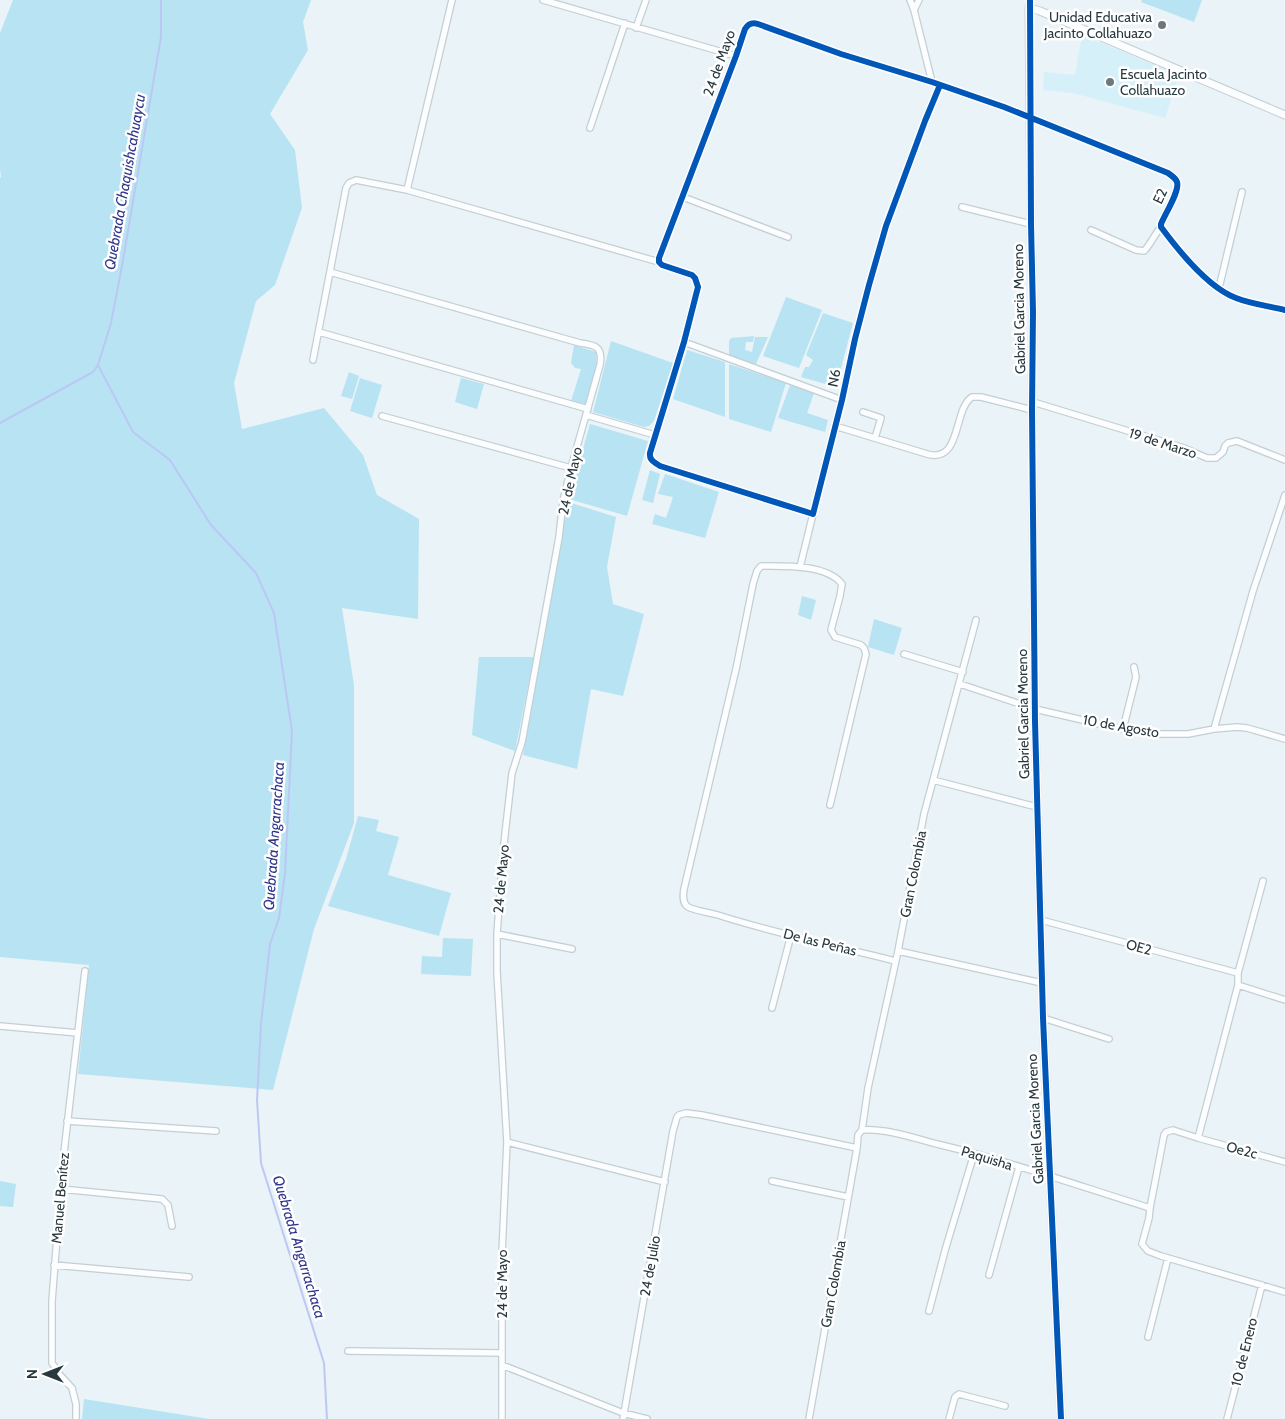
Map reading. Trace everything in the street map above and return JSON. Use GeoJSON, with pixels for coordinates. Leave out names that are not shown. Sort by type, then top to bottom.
{"type":"FeatureCollection","features":[{"type":"Feature","properties":{"kind":"street"},"geometry":{"type":"LineString","coordinates":[[407,190],[452,0]]}},
{"type":"Feature","properties":{"kind":"street"},"geometry":{"type":"LineString","coordinates":[[543,0],[552,1],[636,28],[736,56]]}},
{"type":"Feature","properties":{"kind":"street"},"geometry":{"type":"LineString","coordinates":[[636,28],[646,0]]}},
{"type":"Feature","properties":{"kind":"street"},"geometry":{"type":"LineString","coordinates":[[910,0],[932,82]]}},
{"type":"Feature","properties":{"kind":"street"},"geometry":{"type":"LineString","coordinates":[[914,10],[919,0]]}},
{"type":"Feature","properties":{"kind":"street"},"geometry":{"type":"LineString","coordinates":[[1030,5],[1285,115]]}},
{"type":"Feature","properties":{"kind":"street","name":"Gabriel Garcia Moreno"},"geometry":{"type":"LineString","coordinates":[[1030,5],[1037,807],[1043,1018],[1061,1419]]}},
{"type":"Feature","properties":{"kind":"street"},"geometry":{"type":"LineString","coordinates":[[590,128],[625,23]]}},
{"type":"Feature","properties":{"kind":"street","name":"24 de Mayo"},"geometry":{"type":"LineString","coordinates":[[659,262],[745,29],[749,24],[755,23],[841,54],[932,82],[1030,117]]}},
{"type":"Feature","properties":{"kind":"street","name":"N6"},"geometry":{"type":"LineString","coordinates":[[800,567],[842,400],[857,330],[886,226],[940,85]]}},
{"type":"Feature","properties":{"kind":"street","name":"E2"},"geometry":{"type":"LineString","coordinates":[[1030,117],[1168,173],[1174,178],[1177,182],[1177,189],[1161,227]]}},
{"type":"Feature","properties":{"kind":"street"},"geometry":{"type":"LineString","coordinates":[[313,360],[346,188],[349,183],[356,180],[407,190],[659,262],[667,267],[692,275],[698,282],[698,287],[684,342],[654,435],[650,458],[660,466],[813,514]]}},
{"type":"Feature","properties":{"kind":"street"},"geometry":{"type":"LineString","coordinates":[[1219,288],[1242,192]]}},
{"type":"Feature","properties":{"kind":"street"},"geometry":{"type":"LineString","coordinates":[[683,197],[788,237]]}},
{"type":"Feature","properties":{"kind":"street"},"geometry":{"type":"LineString","coordinates":[[962,207],[1031,224]]}},
{"type":"Feature","properties":{"kind":"street"},"geometry":{"type":"LineString","coordinates":[[1091,230],[1136,250],[1144,251],[1154,234],[1161,227],[1206,279],[1219,288],[1236,298],[1285,310]]}},
{"type":"Feature","properties":{"kind":"street","name":"24 de Mayo"},"geometry":{"type":"LineString","coordinates":[[330,272],[580,343],[591,344],[601,351],[601,360],[563,501],[560,537],[522,742],[512,773],[503,852],[497,934],[497,972],[507,1142],[502,1253],[502,1419]]}},
{"type":"Feature","properties":{"kind":"street"},"geometry":{"type":"LineString","coordinates":[[319,332],[587,412],[654,435]]}},
{"type":"Feature","properties":{"kind":"street"},"geometry":{"type":"LineString","coordinates":[[684,342],[842,400]]}},
{"type":"Feature","properties":{"kind":"street","name":"19 de Marzo"},"geometry":{"type":"LineString","coordinates":[[835,426],[938,455],[948,449],[953,440],[966,402],[972,397],[981,397],[1032,406],[1184,448],[1207,458],[1216,458],[1223,452],[1228,443],[1237,441],[1285,460]]}},
{"type":"Feature","properties":{"kind":"street"},"geometry":{"type":"LineString","coordinates":[[863,412],[881,418],[875,438]]}},
{"type":"Feature","properties":{"kind":"street"},"geometry":{"type":"LineString","coordinates":[[382,416],[571,468]]}},
{"type":"Feature","properties":{"kind":"street"},"geometry":{"type":"LineString","coordinates":[[1214,729],[1253,591],[1284,503],[1285,495]]}},
{"type":"Feature","properties":{"kind":"street","name":"De las Peñas"},"geometry":{"type":"LineString","coordinates":[[800,567],[761,566],[757,571],[683,897],[689,907],[895,961]]}},
{"type":"Feature","properties":{"kind":"street"},"geometry":{"type":"LineString","coordinates":[[800,567],[822,572],[838,579],[842,584],[832,630],[835,637],[861,645],[866,654],[830,805]]}},
{"type":"Feature","properties":{"kind":"street","name":"Gran Colombia"},"geometry":{"type":"LineString","coordinates":[[862,1130],[868,1088],[898,950],[924,814],[976,620]]}},
{"type":"Feature","properties":{"kind":"street"},"geometry":{"type":"LineString","coordinates":[[904,654],[962,672]]}},
{"type":"Feature","properties":{"kind":"street"},"geometry":{"type":"LineString","coordinates":[[1123,729],[1136,678],[1134,666]]}},
{"type":"Feature","properties":{"kind":"street","name":"10 de Agosto"},"geometry":{"type":"LineString","coordinates":[[960,684],[1035,709],[1123,729],[1158,734],[1188,734],[1237,727],[1285,739]]}},
{"type":"Feature","properties":{"kind":"street"},"geometry":{"type":"LineString","coordinates":[[933,780],[1037,807]]}},
{"type":"Feature","properties":{"kind":"street"},"geometry":{"type":"LineString","coordinates":[[1198,1138],[1238,985],[1238,973],[1263,881]]}},
{"type":"Feature","properties":{"kind":"street","name":"OE2"},"geometry":{"type":"LineString","coordinates":[[1040,920],[1238,973]]}},
{"type":"Feature","properties":{"kind":"street"},"geometry":{"type":"LineString","coordinates":[[497,934],[572,949]]}},
{"type":"Feature","properties":{"kind":"street"},"geometry":{"type":"LineString","coordinates":[[772,1008],[791,935]]}},
{"type":"Feature","properties":{"kind":"street"},"geometry":{"type":"LineString","coordinates":[[898,950],[1042,983]]}},
{"type":"Feature","properties":{"kind":"street","name":"Manuel Benítez"},"geometry":{"type":"LineString","coordinates":[[76,1419],[76,1404],[72,1388],[52,1363],[52,1301],[60,1189],[85,971]]}},
{"type":"Feature","properties":{"kind":"street"},"geometry":{"type":"LineString","coordinates":[[1238,985],[1285,1000]]}},
{"type":"Feature","properties":{"kind":"street"},"geometry":{"type":"LineString","coordinates":[[1043,1018],[1109,1039]]}},
{"type":"Feature","properties":{"kind":"street"},"geometry":{"type":"LineString","coordinates":[[0,1026],[78,1033]]}},
{"type":"Feature","properties":{"kind":"street","name":"24 de Julio"},"geometry":{"type":"LineString","coordinates":[[623,1416],[676,1117],[686,1113],[702,1115],[857,1148]]}},
{"type":"Feature","properties":{"kind":"street"},"geometry":{"type":"LineString","coordinates":[[67,1121],[216,1130]]}},
{"type":"Feature","properties":{"kind":"street"},"geometry":{"type":"LineString","coordinates":[[857,1148],[858,1135],[862,1130]]}},
{"type":"Feature","properties":{"kind":"street","name":"Paquisha"},"geometry":{"type":"LineString","coordinates":[[862,1130],[903,1135],[974,1154],[1150,1208]]}},
{"type":"Feature","properties":{"kind":"street","name":"Oe2c"},"geometry":{"type":"LineString","coordinates":[[1150,1208],[1166,1132],[1173,1130],[1285,1162]]}},
{"type":"Feature","properties":{"kind":"street"},"geometry":{"type":"LineString","coordinates":[[507,1142],[665,1182]]}},
{"type":"Feature","properties":{"kind":"street","name":"Gran Colombia"},"geometry":{"type":"LineString","coordinates":[[809,1419],[857,1148]]}},
{"type":"Feature","properties":{"kind":"street"},"geometry":{"type":"LineString","coordinates":[[929,1311],[974,1154]]}},
{"type":"Feature","properties":{"kind":"street"},"geometry":{"type":"LineString","coordinates":[[989,1275],[1019,1167]]}},
{"type":"Feature","properties":{"kind":"street"},"geometry":{"type":"LineString","coordinates":[[772,1181],[848,1197]]}},
{"type":"Feature","properties":{"kind":"street"},"geometry":{"type":"LineString","coordinates":[[60,1189],[162,1199],[168,1205],[172,1226]]}},
{"type":"Feature","properties":{"kind":"street"},"geometry":{"type":"LineString","coordinates":[[1150,1208],[1142,1241],[1143,1247],[1148,1251],[1285,1292]]}},
{"type":"Feature","properties":{"kind":"street"},"geometry":{"type":"LineString","coordinates":[[1148,1337],[1168,1258]]}},
{"type":"Feature","properties":{"kind":"street"},"geometry":{"type":"LineString","coordinates":[[54,1265],[189,1277]]}},
{"type":"Feature","properties":{"kind":"street","name":"10 de Enero"},"geometry":{"type":"LineString","coordinates":[[1227,1419],[1262,1285]]}},
{"type":"Feature","properties":{"kind":"street"},"geometry":{"type":"LineString","coordinates":[[348,1351],[502,1353]]}},
{"type":"Feature","properties":{"kind":"street"},"geometry":{"type":"LineString","coordinates":[[502,1365],[623,1416],[647,1419]]}},
{"type":"Feature","properties":{"kind":"street"},"geometry":{"type":"LineString","coordinates":[[949,1419],[955,1397],[959,1394],[1005,1406]]}},
{"type":"Feature","properties":{"kind":"shaded area"},"geometry":{"type":"Polygon","coordinates":[[[13,0],[311,0],[303,22],[308,50],[270,114],[295,150],[302,208],[275,285],[256,301],[234,383],[242,429],[324,408],[363,455],[377,495],[419,519],[418,619],[342,608],[354,685],[354,823],[314,929],[273,1090],[78,1074],[89,965],[0,957],[0,33],[13,0]]]}},
{"type":"Feature","properties":{"kind":"shaded area"},"geometry":{"type":"Polygon","coordinates":[[[1142,0],[1202,0],[1194,22],[1141,2],[1142,0]]]}},
{"type":"Feature","properties":{"kind":"shaded area","name":"Escuela Jacinto Collahuazo"},"geometry":{"type":"Polygon","coordinates":[[[1082,35],[1179,75],[1165,118],[1073,93],[1043,90],[1044,72],[1075,75],[1082,35]]]}},
{"type":"Feature","properties":{"kind":"shaded area"},"geometry":{"type":"Polygon","coordinates":[[[786,297],[822,310],[799,368],[763,356],[786,297]]]}},
{"type":"Feature","properties":{"kind":"shaded area"},"geometry":{"type":"Polygon","coordinates":[[[823,313],[853,323],[836,387],[801,377],[805,367],[809,367],[813,360],[806,355],[823,313]]]}},
{"type":"Feature","properties":{"kind":"shaded area"},"geometry":{"type":"Polygon","coordinates":[[[754,336],[753,342],[746,342],[745,350],[752,352],[755,337],[768,337],[756,364],[729,356],[729,341],[731,338],[754,336]]]}},
{"type":"Feature","properties":{"kind":"shaded area"},"geometry":{"type":"Polygon","coordinates":[[[611,341],[673,363],[654,421],[649,426],[644,427],[593,412],[611,341]]]}},
{"type":"Feature","properties":{"kind":"shaded area"},"geometry":{"type":"Polygon","coordinates":[[[574,345],[596,352],[597,367],[586,404],[571,401],[581,369],[575,368],[571,363],[574,345]]]}},
{"type":"Feature","properties":{"kind":"shaded area"},"geometry":{"type":"Polygon","coordinates":[[[687,350],[725,362],[725,417],[673,399],[687,350]]]}},
{"type":"Feature","properties":{"kind":"shaded area"},"geometry":{"type":"Polygon","coordinates":[[[729,364],[786,383],[771,432],[729,419],[729,364]]]}},
{"type":"Feature","properties":{"kind":"shaded area"},"geometry":{"type":"Polygon","coordinates":[[[349,372],[359,376],[352,399],[341,396],[349,372]]]}},
{"type":"Feature","properties":{"kind":"shaded area"},"geometry":{"type":"Polygon","coordinates":[[[360,378],[382,385],[372,418],[350,411],[360,378]]]}},
{"type":"Feature","properties":{"kind":"shaded area"},"geometry":{"type":"Polygon","coordinates":[[[461,378],[484,384],[477,409],[455,402],[461,378]]]}},
{"type":"Feature","properties":{"kind":"shaded area"},"geometry":{"type":"Polygon","coordinates":[[[790,385],[814,393],[807,413],[828,420],[825,432],[778,418],[790,385]]]}},
{"type":"Feature","properties":{"kind":"shaded area"},"geometry":{"type":"Polygon","coordinates":[[[590,424],[648,441],[627,516],[569,499],[590,424]]]}},
{"type":"Feature","properties":{"kind":"shaded area"},"geometry":{"type":"Polygon","coordinates":[[[650,470],[660,474],[653,503],[642,500],[650,470]]]}},
{"type":"Feature","properties":{"kind":"shaded area"},"geometry":{"type":"Polygon","coordinates":[[[665,474],[719,492],[705,538],[652,524],[655,514],[666,518],[673,497],[658,494],[665,474]]]}},
{"type":"Feature","properties":{"kind":"shaded area"},"geometry":{"type":"Polygon","coordinates":[[[568,502],[616,517],[607,567],[613,604],[644,614],[623,696],[591,689],[577,769],[523,755],[568,502]]]}},
{"type":"Feature","properties":{"kind":"shaded area"},"geometry":{"type":"Polygon","coordinates":[[[802,596],[816,600],[811,620],[798,615],[802,596]]]}},
{"type":"Feature","properties":{"kind":"shaded area"},"geometry":{"type":"Polygon","coordinates":[[[874,619],[902,628],[894,655],[868,647],[874,619]]]}},
{"type":"Feature","properties":{"kind":"shaded area"},"geometry":{"type":"Polygon","coordinates":[[[479,657],[534,657],[515,751],[472,735],[479,657]]]}},
{"type":"Feature","properties":{"kind":"shaded area"},"geometry":{"type":"Polygon","coordinates":[[[358,816],[379,820],[376,831],[399,837],[388,875],[451,893],[439,936],[328,906],[346,859],[358,816]]]}},
{"type":"Feature","properties":{"kind":"shaded area"},"geometry":{"type":"Polygon","coordinates":[[[443,938],[473,939],[471,976],[421,974],[422,956],[442,957],[443,938]]]}},
{"type":"Feature","properties":{"kind":"shaded area"},"geometry":{"type":"Polygon","coordinates":[[[0,1181],[16,1184],[13,1207],[0,1206],[0,1181]]]}},
{"type":"Feature","properties":{"kind":"shaded area"},"geometry":{"type":"Polygon","coordinates":[[[84,1399],[209,1419],[82,1419],[84,1399]]]}},
{"type":"Feature","properties":{"kind":"waterway","name":"Quebrada Chaquishcahuaycu"},"geometry":{"type":"LineString","coordinates":[[0,423],[93,372],[98,365],[111,323],[122,266],[161,37],[161,0]]}},
{"type":"Feature","properties":{"kind":"waterway","name":"Quebrada Angarrachaca"},"geometry":{"type":"LineString","coordinates":[[98,365],[133,432],[170,460],[211,525],[256,573],[274,613],[292,731],[285,873],[279,918],[270,944],[261,1024],[257,1100],[261,1163],[324,1363],[327,1419]]}},
{"type":"Feature","properties":{"kind":"cycle path"},"geometry":{"type":"LineString","coordinates":[[1030,0],[1035,721],[1043,1018],[1061,1419]]}},
{"type":"Feature","properties":{"kind":"cycle path"},"geometry":{"type":"LineString","coordinates":[[940,85],[886,226],[855,339],[842,400],[813,514],[660,466],[654,462],[650,457],[650,453],[684,342],[698,287],[692,275],[662,265],[659,262],[659,258],[745,29],[752,23],[841,54],[932,82],[1004,107],[1168,173],[1176,179],[1177,186],[1161,227],[1185,257],[1215,286],[1226,293],[1248,302],[1285,310]]}},
{"type":"Feature","properties":{"kind":"place","name":"Unidad Educativa Jacinto Collahuazo"},"geometry":{"type":"Point","coordinates":[1162,25]}},
{"type":"Feature","properties":{"kind":"place","name":"Escuela Jacinto Collahuazo"},"geometry":{"type":"Point","coordinates":[1110,82]}}]}
